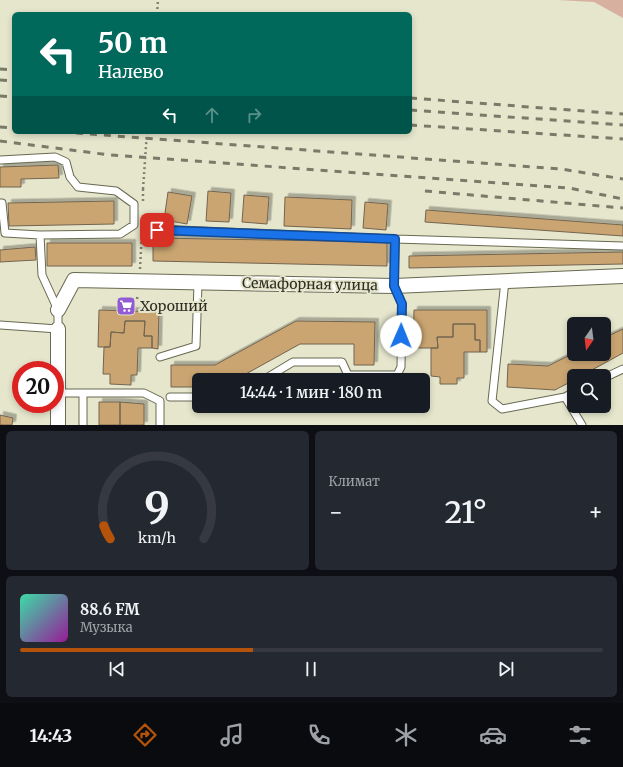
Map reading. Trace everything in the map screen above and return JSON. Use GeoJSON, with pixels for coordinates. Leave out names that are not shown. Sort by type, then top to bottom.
{"type":"FeatureCollection","features":[{"type":"Feature","properties":{"kind":"street","name":"Семафорная улица"},"geometry":{"type":"LineString","coordinates":[[58,310],[74,280],[394,286],[623,276]]}},
{"type":"Feature","properties":{"kind":"street","name":"Семафорная улица"},"geometry":{"type":"LineString","coordinates":[[58,329],[58,361]]}},
{"type":"Feature","properties":{"kind":"street","name":"Семафорная улица"},"geometry":{"type":"LineString","coordinates":[[58,413],[58,425]]}},
{"type":"Feature","properties":{"kind":"lane"},"geometry":{"type":"LineString","coordinates":[[0,160],[56,157],[66,162],[70,178],[78,187],[116,191],[134,204],[134,225],[120,234],[40,235],[5,233],[2,203],[0,203]]}},
{"type":"Feature","properties":{"kind":"lane"},"geometry":{"type":"LineString","coordinates":[[157,230],[623,246]]}},
{"type":"Feature","properties":{"kind":"lane"},"geometry":{"type":"LineString","coordinates":[[40,235],[42,275],[58,310]]}},
{"type":"Feature","properties":{"kind":"lane"},"geometry":{"type":"LineString","coordinates":[[395,239],[394,286],[402,304],[401,367],[398,373]]}},
{"type":"Feature","properties":{"kind":"lane"},"geometry":{"type":"LineString","coordinates":[[505,281],[492,401],[502,409],[565,397],[582,425]]}},
{"type":"Feature","properties":{"kind":"lane"},"geometry":{"type":"LineString","coordinates":[[160,357],[196,346],[198,283]]}},
{"type":"Feature","properties":{"kind":"lane","name":"Семафорная улица"},"geometry":{"type":"LineString","coordinates":[[58,310],[58,329]]}},
{"type":"Feature","properties":{"kind":"lane"},"geometry":{"type":"LineString","coordinates":[[0,325],[58,329]]}},
{"type":"Feature","properties":{"kind":"lane"},"geometry":{"type":"LineString","coordinates":[[275,373],[293,362],[342,362],[347,373]]}},
{"type":"Feature","properties":{"kind":"lane"},"geometry":{"type":"LineString","coordinates":[[611,375],[623,369]]}},
{"type":"Feature","properties":{"kind":"lane"},"geometry":{"type":"LineString","coordinates":[[83,392],[83,425]]}},
{"type":"Feature","properties":{"kind":"lane"},"geometry":{"type":"LineString","coordinates":[[64,393],[144,392],[160,401],[160,425]]}},
{"type":"Feature","properties":{"kind":"lane"},"geometry":{"type":"LineString","coordinates":[[170,397],[192,397]]}},
{"type":"Feature","properties":{"kind":"path"},"geometry":{"type":"LineString","coordinates":[[157,12],[158,0]]}},
{"type":"Feature","properties":{"kind":"path"},"geometry":{"type":"LineString","coordinates":[[143,189],[148,134]]}},
{"type":"Feature","properties":{"kind":"shaded area"},"geometry":{"type":"Polygon","coordinates":[[[557,0],[623,0],[623,18],[594,2],[557,0]]]}},
{"type":"Feature","properties":{"kind":"building"},"geometry":{"type":"Polygon","coordinates":[[[58,165],[59,178],[21,179],[21,187],[0,187],[0,167],[58,165]]]}},
{"type":"Feature","properties":{"kind":"building"},"geometry":{"type":"Polygon","coordinates":[[[208,191],[231,193],[229,222],[206,221],[208,191]]]}},
{"type":"Feature","properties":{"kind":"building"},"geometry":{"type":"Polygon","coordinates":[[[168,192],[192,196],[187,224],[164,220],[168,192]]]}},
{"type":"Feature","properties":{"kind":"building"},"geometry":{"type":"Polygon","coordinates":[[[244,195],[269,197],[267,224],[242,222],[244,195]]]}},
{"type":"Feature","properties":{"kind":"building"},"geometry":{"type":"Polygon","coordinates":[[[285,197],[352,200],[351,229],[284,226],[285,197]]]}},
{"type":"Feature","properties":{"kind":"building"},"geometry":{"type":"Polygon","coordinates":[[[114,201],[114,224],[9,226],[8,203],[114,201]]]}},
{"type":"Feature","properties":{"kind":"building"},"geometry":{"type":"Polygon","coordinates":[[[365,202],[388,204],[386,230],[363,228],[365,202]]]}},
{"type":"Feature","properties":{"kind":"building"},"geometry":{"type":"Polygon","coordinates":[[[426,210],[623,225],[623,236],[425,222],[426,210]]]}},
{"type":"Feature","properties":{"kind":"building"},"geometry":{"type":"Polygon","coordinates":[[[153,238],[387,242],[387,266],[153,261],[153,238]]]}},
{"type":"Feature","properties":{"kind":"building"},"geometry":{"type":"Polygon","coordinates":[[[47,243],[132,243],[132,266],[47,266],[47,243]]]}},
{"type":"Feature","properties":{"kind":"building"},"geometry":{"type":"Polygon","coordinates":[[[35,247],[36,260],[0,262],[0,250],[35,247]]]}},
{"type":"Feature","properties":{"kind":"building"},"geometry":{"type":"Polygon","coordinates":[[[623,252],[623,264],[409,268],[409,256],[623,252]]]}},
{"type":"Feature","properties":{"kind":"building"},"geometry":{"type":"Polygon","coordinates":[[[99,310],[159,312],[158,349],[152,348],[152,336],[144,336],[145,321],[125,321],[124,333],[111,332],[110,347],[98,347],[99,310]]]}},
{"type":"Feature","properties":{"kind":"building"},"geometry":{"type":"Polygon","coordinates":[[[414,310],[487,310],[487,352],[480,352],[480,340],[475,340],[475,324],[453,324],[453,337],[437,337],[438,348],[413,348],[414,310]]]}},
{"type":"Feature","properties":{"kind":"building"},"geometry":{"type":"Polygon","coordinates":[[[125,321],[145,321],[144,336],[152,336],[152,348],[138,348],[137,375],[131,375],[131,385],[110,384],[110,374],[103,374],[104,347],[110,347],[111,332],[124,333],[125,321]]]}},
{"type":"Feature","properties":{"kind":"building"},"geometry":{"type":"Polygon","coordinates":[[[296,321],[375,322],[374,365],[354,365],[354,344],[300,344],[248,373],[192,373],[192,387],[171,387],[171,365],[215,365],[296,321]]]}},
{"type":"Feature","properties":{"kind":"building"},"geometry":{"type":"Polygon","coordinates":[[[453,324],[475,324],[475,340],[480,340],[480,352],[464,352],[464,378],[457,378],[457,384],[440,384],[440,377],[431,376],[431,348],[438,348],[437,337],[453,337],[453,324]]]}},
{"type":"Feature","properties":{"kind":"building"},"geometry":{"type":"Polygon","coordinates":[[[623,329],[623,353],[611,360],[611,335],[623,329]]]}},
{"type":"Feature","properties":{"kind":"building"},"geometry":{"type":"Polygon","coordinates":[[[567,356],[567,361],[608,361],[594,369],[567,369],[567,384],[555,390],[507,387],[508,364],[548,366],[567,356]]]}},
{"type":"Feature","properties":{"kind":"building"},"geometry":{"type":"Polygon","coordinates":[[[99,402],[120,402],[120,425],[99,425],[99,402]]]}},
{"type":"Feature","properties":{"kind":"building"},"geometry":{"type":"Polygon","coordinates":[[[120,402],[144,404],[144,425],[120,425],[120,402]]]}},
{"type":"Feature","properties":{"kind":"building"},"geometry":{"type":"Polygon","coordinates":[[[0,415],[13,418],[12,425],[0,425],[0,415]]]}},
{"type":"Feature","properties":{"kind":"railway"},"geometry":{"type":"LineString","coordinates":[[0,69],[12,70]]}},
{"type":"Feature","properties":{"kind":"railway"},"geometry":{"type":"LineString","coordinates":[[0,80],[12,81]]}},
{"type":"Feature","properties":{"kind":"railway"},"geometry":{"type":"LineString","coordinates":[[0,96],[12,97]]}},
{"type":"Feature","properties":{"kind":"railway"},"geometry":{"type":"LineString","coordinates":[[412,98],[623,114]]}},
{"type":"Feature","properties":{"kind":"railway"},"geometry":{"type":"LineString","coordinates":[[412,110],[623,125]]}},
{"type":"Feature","properties":{"kind":"railway"},"geometry":{"type":"LineString","coordinates":[[412,125],[623,139]]}},
{"type":"Feature","properties":{"kind":"railway"},"geometry":{"type":"LineString","coordinates":[[0,127],[12,128]]}},
{"type":"Feature","properties":{"kind":"railway"},"geometry":{"type":"LineString","coordinates":[[89,134],[561,169],[623,179]]}},
{"type":"Feature","properties":{"kind":"railway"},"geometry":{"type":"LineString","coordinates":[[0,141],[110,155],[569,188],[623,199]]}},
{"type":"Feature","properties":{"kind":"railway"},"geometry":{"type":"LineString","coordinates":[[425,191],[623,208]]}},
{"type":"Feature","properties":{"kind":"place","name":"Хороший"},"geometry":{"type":"Point","coordinates":[126,306]}},
{"type":"Feature","properties":{"kind":"route"},"geometry":{"type":"LineString","coordinates":[[157,230],[395,239],[394,286],[402,304],[401,336]]}}]}
